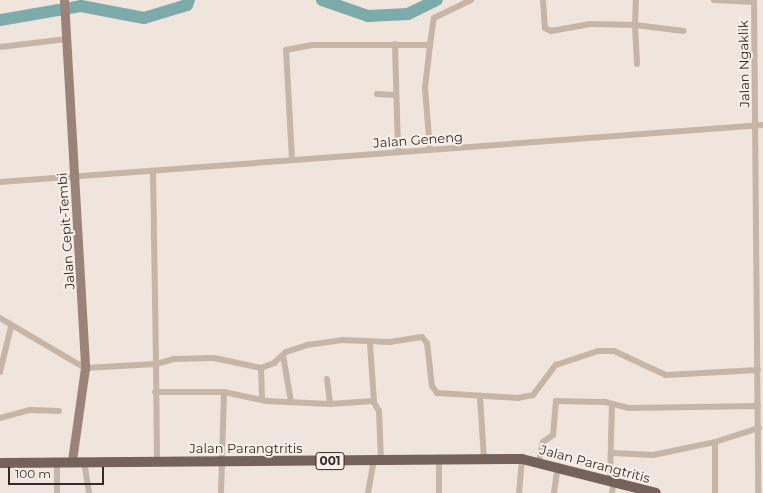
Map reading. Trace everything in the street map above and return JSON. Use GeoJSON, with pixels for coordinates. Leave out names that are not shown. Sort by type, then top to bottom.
{"type":"FeatureCollection","features":[{"type":"Feature","properties":{"kind":"main road","name":"Jalan Cepit-Tembi"},"geometry":{"type":"LineString","coordinates":[[64,0],[85,368],[72,460]]}},
{"type":"Feature","properties":{"kind":"main road","name":"Jalan Parangtritis"},"geometry":{"type":"LineString","coordinates":[[0,463],[72,460],[223,462],[522,459],[558,466],[656,493]]}},
{"type":"Feature","properties":{"kind":"street"},"geometry":{"type":"LineString","coordinates":[[430,150],[425,88],[434,18],[471,0]]}},
{"type":"Feature","properties":{"kind":"street"},"geometry":{"type":"LineString","coordinates":[[543,0],[548,31],[590,24],[635,25],[684,31]]}},
{"type":"Feature","properties":{"kind":"street"},"geometry":{"type":"LineString","coordinates":[[636,0],[635,25],[637,64]]}},
{"type":"Feature","properties":{"kind":"street"},"geometry":{"type":"LineString","coordinates":[[714,0],[754,1]]}},
{"type":"Feature","properties":{"kind":"street","name":"Jalan Ngaklik"},"geometry":{"type":"LineString","coordinates":[[754,1],[759,428],[758,493]]}},
{"type":"Feature","properties":{"kind":"street"},"geometry":{"type":"LineString","coordinates":[[0,47],[67,39]]}},
{"type":"Feature","properties":{"kind":"street"},"geometry":{"type":"LineString","coordinates":[[292,160],[288,47],[395,44],[430,45]]}},
{"type":"Feature","properties":{"kind":"street"},"geometry":{"type":"LineString","coordinates":[[395,44],[395,95],[398,152]]}},
{"type":"Feature","properties":{"kind":"street"},"geometry":{"type":"LineString","coordinates":[[377,94],[395,95]]}},
{"type":"Feature","properties":{"kind":"street","name":"Jalan Geneng"},"geometry":{"type":"LineString","coordinates":[[0,182],[75,178],[292,160],[763,126]]}},
{"type":"Feature","properties":{"kind":"street"},"geometry":{"type":"LineString","coordinates":[[153,171],[157,462]]}},
{"type":"Feature","properties":{"kind":"street"},"geometry":{"type":"LineString","coordinates":[[0,318],[12,327],[85,368],[156,364],[174,359],[214,358],[261,368],[292,349],[328,342],[370,344],[424,337],[435,391],[449,396],[528,397],[537,391],[556,365],[605,350],[614,351],[666,375],[758,370]]}},
{"type":"Feature","properties":{"kind":"street"},"geometry":{"type":"LineString","coordinates":[[0,372],[3,339],[12,327]]}},
{"type":"Feature","properties":{"kind":"street"},"geometry":{"type":"LineString","coordinates":[[368,493],[377,460],[379,411],[374,401],[370,344]]}},
{"type":"Feature","properties":{"kind":"street"},"geometry":{"type":"LineString","coordinates":[[283,355],[291,402]]}},
{"type":"Feature","properties":{"kind":"street"},"geometry":{"type":"LineString","coordinates":[[261,368],[262,400]]}},
{"type":"Feature","properties":{"kind":"street"},"geometry":{"type":"LineString","coordinates":[[327,379],[330,404]]}},
{"type":"Feature","properties":{"kind":"street"},"geometry":{"type":"LineString","coordinates":[[155,392],[224,392],[262,400],[330,404],[374,401]]}},
{"type":"Feature","properties":{"kind":"street"},"geometry":{"type":"LineString","coordinates":[[221,493],[224,392]]}},
{"type":"Feature","properties":{"kind":"street"},"geometry":{"type":"LineString","coordinates":[[480,397],[484,459]]}},
{"type":"Feature","properties":{"kind":"street"},"geometry":{"type":"LineString","coordinates":[[539,462],[544,442],[553,435],[556,401],[612,404],[652,409],[758,406]]}},
{"type":"Feature","properties":{"kind":"street"},"geometry":{"type":"LineString","coordinates":[[612,404],[612,493]]}},
{"type":"Feature","properties":{"kind":"street"},"geometry":{"type":"LineString","coordinates":[[0,418],[30,410],[59,411]]}},
{"type":"Feature","properties":{"kind":"street"},"geometry":{"type":"LineString","coordinates":[[613,453],[653,455],[715,442],[759,428]]}},
{"type":"Feature","properties":{"kind":"street"},"geometry":{"type":"LineString","coordinates":[[715,442],[715,493]]}},
{"type":"Feature","properties":{"kind":"street"},"geometry":{"type":"LineString","coordinates":[[519,493],[522,459]]}},
{"type":"Feature","properties":{"kind":"street"},"geometry":{"type":"LineString","coordinates":[[439,460],[439,493]]}},
{"type":"Feature","properties":{"kind":"street"},"geometry":{"type":"LineString","coordinates":[[57,461],[57,493]]}},
{"type":"Feature","properties":{"kind":"street"},"geometry":{"type":"LineString","coordinates":[[84,461],[89,493]]}},
{"type":"Feature","properties":{"kind":"street"},"geometry":{"type":"LineString","coordinates":[[554,493],[558,466]]}},
{"type":"Feature","properties":{"kind":"waterway"},"geometry":{"type":"LineString","coordinates":[[0,20],[81,6],[144,18],[187,5],[189,0]]}},
{"type":"Feature","properties":{"kind":"waterway"},"geometry":{"type":"LineString","coordinates":[[322,0],[368,16],[408,14],[437,0]]}}]}
